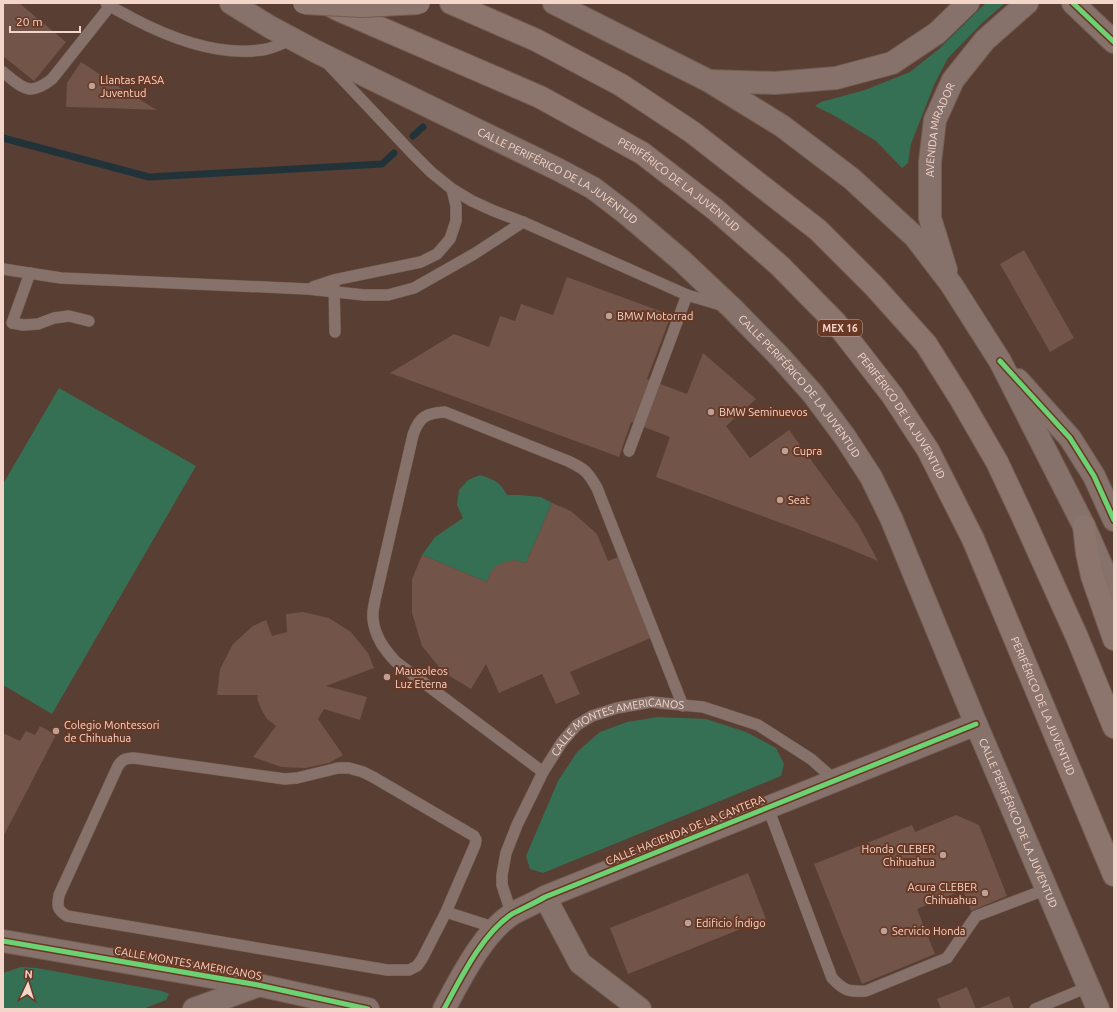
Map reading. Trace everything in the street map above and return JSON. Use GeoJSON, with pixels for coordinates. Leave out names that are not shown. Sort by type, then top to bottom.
{"type":"FeatureCollection","features":[{"type":"Feature","properties":{"kind":"highway"},"geometry":{"type":"LineString","coordinates":[[304,3],[362,6],[419,3]]}},
{"type":"Feature","properties":{"kind":"highway","name":"PERIFÉRICO DE LA JUVENTUD"},"geometry":{"type":"LineString","coordinates":[[326,3],[341,11],[540,97],[642,153],[716,210],[780,266],[836,323],[892,395],[928,450],[967,525],[1114,875]]}},
{"type":"Feature","properties":{"kind":"highway"},"geometry":{"type":"LineString","coordinates":[[452,3],[536,40],[614,82],[692,132],[818,230],[874,286],[926,344],[960,398],[997,462],[1077,637],[1114,727]]}},
{"type":"Feature","properties":{"kind":"highway"},"geometry":{"type":"LineString","coordinates":[[1084,526],[1087,553],[1092,576],[1114,639]]}},
{"type":"Feature","properties":{"kind":"main road","name":"CALLE PERIFÉRICO DE LA JUVENTUD"},"geometry":{"type":"LineString","coordinates":[[231,3],[270,27],[317,52],[593,188],[627,214],[681,260],[733,309],[780,357],[813,394],[845,437],[871,477],[891,518],[976,724],[1098,1009]]}},
{"type":"Feature","properties":{"kind":"main road"},"geometry":{"type":"LineString","coordinates":[[554,3],[709,81],[782,126],[852,179],[915,236],[951,284],[1000,361],[1084,526],[1114,594]]}},
{"type":"Feature","properties":{"kind":"main road"},"geometry":{"type":"LineString","coordinates":[[709,81],[775,83],[836,78],[892,63],[937,33],[968,3]]}},
{"type":"Feature","properties":{"kind":"main road","name":"AVENIDA MIRADOR"},"geometry":{"type":"LineString","coordinates":[[951,284],[930,218],[930,162],[935,120],[953,80],[985,40],[1026,3]]}},
{"type":"Feature","properties":{"kind":"main road"},"geometry":{"type":"LineString","coordinates":[[1073,3],[1114,42]]}},
{"type":"Feature","properties":{"kind":"main road"},"geometry":{"type":"LineString","coordinates":[[1000,361],[1070,438],[1094,476],[1114,520]]}},
{"type":"Feature","properties":{"kind":"main road","name":"CALLE HACIENDA DE LA CANTERA"},"geometry":{"type":"LineString","coordinates":[[444,1009],[483,943],[504,922],[546,897],[976,724]]}},
{"type":"Feature","properties":{"kind":"main road"},"geometry":{"type":"LineString","coordinates":[[546,897],[580,963],[640,1009]]}},
{"type":"Feature","properties":{"kind":"main road","name":"CALLE MONTES AMERICANOS"},"geometry":{"type":"LineString","coordinates":[[9,947],[258,985],[288,1001],[368,1009]]}},
{"type":"Feature","properties":{"kind":"main road"},"geometry":{"type":"LineString","coordinates":[[194,1009],[258,985]]}},
{"type":"Feature","properties":{"kind":"lane"},"geometry":{"type":"LineString","coordinates":[[3,72],[21,87],[33,90],[44,86],[52,79],[108,5],[165,34],[192,43],[221,50],[245,51],[267,49],[292,39]]}},
{"type":"Feature","properties":{"kind":"lane"},"geometry":{"type":"LineString","coordinates":[[317,52],[412,153],[452,189],[494,211],[523,222],[687,295],[733,309]]}},
{"type":"Feature","properties":{"kind":"lane"},"geometry":{"type":"LineString","coordinates":[[3,269],[61,278],[308,289],[334,286],[421,262],[437,254],[450,239],[456,221],[456,206],[452,189]]}},
{"type":"Feature","properties":{"kind":"lane"},"geometry":{"type":"LineString","coordinates":[[334,286],[364,296],[388,295],[414,288],[474,254],[523,222]]}},
{"type":"Feature","properties":{"kind":"lane"},"geometry":{"type":"LineString","coordinates":[[12,323],[30,273]]}},
{"type":"Feature","properties":{"kind":"lane"},"geometry":{"type":"LineString","coordinates":[[334,286],[335,332]]}},
{"type":"Feature","properties":{"kind":"lane"},"geometry":{"type":"LineString","coordinates":[[629,451],[687,295]]}},
{"type":"Feature","properties":{"kind":"lane"},"geometry":{"type":"LineString","coordinates":[[3,316],[12,323],[23,325],[38,324],[54,318],[69,316],[89,321]]}},
{"type":"Feature","properties":{"kind":"lane"},"geometry":{"type":"LineString","coordinates":[[542,772],[396,662],[384,650],[376,634],[373,618],[375,600],[413,435],[417,424],[425,416],[436,412],[445,412],[568,460],[581,466],[590,475],[598,488],[683,706]]}},
{"type":"Feature","properties":{"kind":"lane","name":"CALLE MONTES AMERICANOS"},"geometry":{"type":"LineString","coordinates":[[504,922],[502,875],[506,853],[517,825],[542,772],[562,742],[577,725],[592,716],[617,708],[651,702],[704,707],[758,725],[811,759],[836,781]]}},
{"type":"Feature","properties":{"kind":"lane"},"geometry":{"type":"LineString","coordinates":[[126,758],[134,758],[285,779],[297,778],[338,768],[349,768],[363,772],[474,836],[476,840],[475,845],[446,912],[417,966],[409,970],[387,970],[67,916],[61,913],[58,907],[58,902],[59,895],[117,768],[121,761],[126,758]]}},
{"type":"Feature","properties":{"kind":"lane"},"geometry":{"type":"LineString","coordinates":[[768,808],[832,978],[841,988],[855,992],[866,991],[947,958],[976,916],[1047,889]]}},
{"type":"Feature","properties":{"kind":"lane"},"geometry":{"type":"LineString","coordinates":[[446,912],[504,922]]}},
{"type":"Feature","properties":{"kind":"lane"},"geometry":{"type":"LineString","coordinates":[[1035,1009],[1088,987]]}},
{"type":"Feature","properties":{"kind":"green space"},"geometry":{"type":"Polygon","coordinates":[[[986,3],[1005,3],[982,23],[948,58],[934,85],[911,144],[908,163],[902,168],[876,141],[835,116],[815,106],[821,102],[865,90],[910,72],[939,49],[986,3]]]}},
{"type":"Feature","properties":{"kind":"green space"},"geometry":{"type":"Polygon","coordinates":[[[59,388],[196,466],[52,714],[3,685],[3,484],[59,388]]]}},
{"type":"Feature","properties":{"kind":"green space"},"geometry":{"type":"Polygon","coordinates":[[[480,475],[490,478],[496,482],[502,487],[507,495],[541,497],[552,503],[526,563],[514,560],[490,573],[487,582],[422,555],[435,537],[463,518],[457,505],[459,490],[468,480],[480,475]]]}},
{"type":"Feature","properties":{"kind":"green space"},"geometry":{"type":"Polygon","coordinates":[[[658,717],[706,719],[746,732],[776,748],[784,764],[781,776],[543,873],[530,869],[526,856],[558,781],[577,752],[600,732],[627,722],[658,717]]]}},
{"type":"Feature","properties":{"kind":"green space"},"geometry":{"type":"Polygon","coordinates":[[[21,967],[37,968],[162,991],[169,994],[166,1000],[143,1009],[3,1009],[3,973],[21,967]]]}},
{"type":"Feature","properties":{"kind":"building"},"geometry":{"type":"Polygon","coordinates":[[[3,3],[19,3],[66,42],[34,81],[3,56],[3,3]]]}},
{"type":"Feature","properties":{"kind":"building","name":"Llantas PASA Juventud"},"geometry":{"type":"Polygon","coordinates":[[[81,62],[157,110],[66,107],[67,83],[81,62]]]}},
{"type":"Feature","properties":{"kind":"building"},"geometry":{"type":"Polygon","coordinates":[[[1024,250],[1074,338],[1050,352],[1000,264],[1024,250]]]}},
{"type":"Feature","properties":{"kind":"building"},"geometry":{"type":"Polygon","coordinates":[[[567,277],[671,315],[647,379],[687,394],[703,353],[756,399],[726,426],[750,458],[789,430],[858,524],[878,561],[835,543],[656,477],[670,437],[631,422],[619,457],[390,373],[454,334],[489,347],[500,316],[515,321],[521,304],[553,315],[567,277]]]}},
{"type":"Feature","properties":{"kind":"building"},"geometry":{"type":"Polygon","coordinates":[[[552,503],[571,511],[597,534],[608,561],[618,557],[653,637],[570,672],[580,694],[556,704],[542,674],[499,693],[486,664],[471,689],[443,672],[422,646],[412,613],[412,579],[422,555],[487,582],[490,573],[496,566],[504,562],[514,560],[526,563],[552,503]]]}},
{"type":"Feature","properties":{"kind":"building"},"geometry":{"type":"Polygon","coordinates":[[[303,612],[329,618],[351,632],[368,653],[374,668],[326,686],[367,697],[360,720],[324,709],[318,719],[343,755],[329,763],[305,768],[281,767],[253,757],[276,726],[267,719],[261,709],[257,698],[258,695],[217,695],[220,669],[233,644],[253,626],[266,620],[272,636],[287,632],[286,614],[303,612]]]}},
{"type":"Feature","properties":{"kind":"building"},"geometry":{"type":"Polygon","coordinates":[[[40,726],[56,735],[3,837],[3,733],[20,741],[26,731],[35,735],[40,726]]]}},
{"type":"Feature","properties":{"kind":"building"},"geometry":{"type":"Polygon","coordinates":[[[956,815],[979,825],[1007,896],[971,911],[963,890],[917,909],[935,954],[862,984],[814,864],[912,825],[915,832],[956,815]]]}},
{"type":"Feature","properties":{"kind":"building","name":"Edificio Índigo"},"geometry":{"type":"Polygon","coordinates":[[[748,873],[766,919],[628,974],[610,928],[748,873]]]}},
{"type":"Feature","properties":{"kind":"building"},"geometry":{"type":"Polygon","coordinates":[[[967,987],[976,1009],[941,1009],[937,999],[967,987]]]}},
{"type":"Feature","properties":{"kind":"building"},"geometry":{"type":"Polygon","coordinates":[[[1009,996],[1014,1009],[977,1009],[1009,996]]]}},
{"type":"Feature","properties":{"kind":"waterway"},"geometry":{"type":"LineString","coordinates":[[413,136],[423,127]]}},
{"type":"Feature","properties":{"kind":"waterway"},"geometry":{"type":"LineString","coordinates":[[3,138],[149,177],[382,164],[394,153]]}},
{"type":"Feature","properties":{"kind":"cycle path"},"geometry":{"type":"LineString","coordinates":[[1073,3],[1114,42]]}},
{"type":"Feature","properties":{"kind":"cycle path"},"geometry":{"type":"LineString","coordinates":[[1000,361],[1070,438],[1094,476],[1114,520]]}},
{"type":"Feature","properties":{"kind":"cycle path"},"geometry":{"type":"LineString","coordinates":[[444,1009],[473,957],[491,933],[512,914],[545,897],[976,724]]}},
{"type":"Feature","properties":{"kind":"cycle path"},"geometry":{"type":"LineString","coordinates":[[3,941],[258,985],[368,1009]]}},
{"type":"Feature","properties":{"kind":"place","name":"Llantas PASA Juventud"},"geometry":{"type":"Point","coordinates":[92,86]}},
{"type":"Feature","properties":{"kind":"place","name":"BMW Motorrad"},"geometry":{"type":"Point","coordinates":[609,316]}},
{"type":"Feature","properties":{"kind":"place","name":"BMW Seminuevos"},"geometry":{"type":"Point","coordinates":[711,412]}},
{"type":"Feature","properties":{"kind":"place","name":"Cupra"},"geometry":{"type":"Point","coordinates":[785,451]}},
{"type":"Feature","properties":{"kind":"place","name":"Seat"},"geometry":{"type":"Point","coordinates":[780,500]}},
{"type":"Feature","properties":{"kind":"place","name":"Mausoleos Luz Eterna"},"geometry":{"type":"Point","coordinates":[387,677]}},
{"type":"Feature","properties":{"kind":"place","name":"Colegio Montessori de Chihuahua"},"geometry":{"type":"Point","coordinates":[56,731]}},
{"type":"Feature","properties":{"kind":"place","name":"Honda CLEBER Chihuahua"},"geometry":{"type":"Point","coordinates":[943,855]}},
{"type":"Feature","properties":{"kind":"place","name":"Acura CLEBER Chihuahua"},"geometry":{"type":"Point","coordinates":[985,893]}},
{"type":"Feature","properties":{"kind":"place","name":"Edificio Índigo"},"geometry":{"type":"Point","coordinates":[688,923]}},
{"type":"Feature","properties":{"kind":"place","name":"Servicio Honda"},"geometry":{"type":"Point","coordinates":[884,931]}}]}
